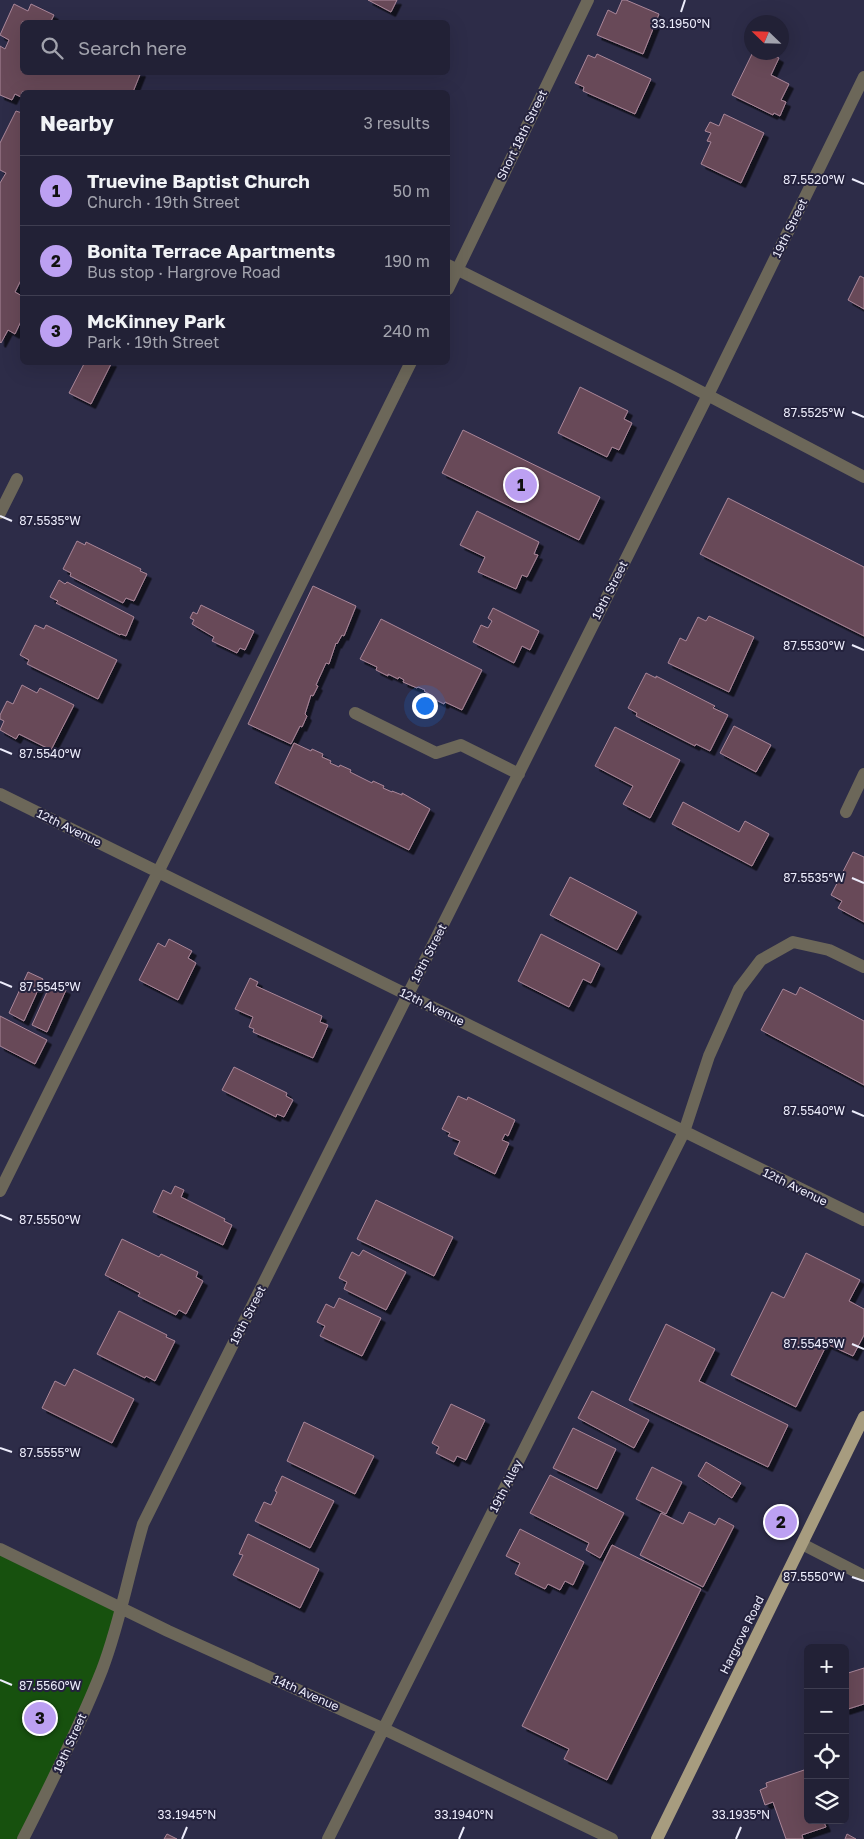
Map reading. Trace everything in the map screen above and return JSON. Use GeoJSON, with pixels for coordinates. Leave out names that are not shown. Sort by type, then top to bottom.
{"type":"FeatureCollection","features":[{"type":"Feature","properties":{"kind":"main road","name":"Hargrove Road"},"geometry":{"type":"LineString","coordinates":[[657,1839],[864,1417]]}},
{"type":"Feature","properties":{"kind":"street","name":"Short 18th Street"},"geometry":{"type":"LineString","coordinates":[[452,268],[588,0]]}},
{"type":"Feature","properties":{"kind":"street","name":"19th Street"},"geometry":{"type":"LineString","coordinates":[[23,1839],[60,1768],[102,1669],[122,1608],[132,1560],[143,1524],[708,395],[864,78]]}},
{"type":"Feature","properties":{"kind":"street"},"geometry":{"type":"LineString","coordinates":[[452,268],[708,395],[864,477]]}},
{"type":"Feature","properties":{"kind":"street"},"geometry":{"type":"LineString","coordinates":[[0,1191],[410,365]]}},
{"type":"Feature","properties":{"kind":"street"},"geometry":{"type":"LineString","coordinates":[[0,513],[17,479]]}},
{"type":"Feature","properties":{"kind":"street"},"geometry":{"type":"LineString","coordinates":[[355,713],[436,753],[461,745],[519,774]]}},
{"type":"Feature","properties":{"kind":"street"},"geometry":{"type":"LineString","coordinates":[[846,812],[864,774]]}},
{"type":"Feature","properties":{"kind":"street","name":"12th Avenue"},"geometry":{"type":"LineString","coordinates":[[0,794],[864,1220]]}},
{"type":"Feature","properties":{"kind":"street","name":"19th Alley"},"geometry":{"type":"LineString","coordinates":[[328,1839],[684,1132],[709,1056],[739,989],[761,960],[793,942],[829,950],[864,967]]}},
{"type":"Feature","properties":{"kind":"street"},"geometry":{"type":"LineString","coordinates":[[802,1544],[864,1576]]}},
{"type":"Feature","properties":{"kind":"street","name":"14th Avenue"},"geometry":{"type":"LineString","coordinates":[[0,1549],[168,1630],[384,1729],[612,1839]]}},
{"type":"Feature","properties":{"kind":"green space"},"geometry":{"type":"Polygon","coordinates":[[[0,1549],[122,1608],[102,1669],[23,1839],[0,1839],[0,1549]]]}},
{"type":"Feature","properties":{"kind":"building"},"geometry":{"type":"Polygon","coordinates":[[[368,0],[397,0],[391,12],[368,0]]]}},
{"type":"Feature","properties":{"kind":"building"},"geometry":{"type":"Polygon","coordinates":[[[622,0],[659,14],[643,54],[597,35],[608,10],[616,14],[622,0]]]}},
{"type":"Feature","properties":{"kind":"building"},"geometry":{"type":"Polygon","coordinates":[[[14,4],[28,11],[31,4],[54,15],[52,20],[20,20],[20,75],[140,75],[134,90],[20,90],[20,96],[15,94],[12,100],[0,95],[0,46],[5,49],[9,40],[0,35],[14,4]]]}},
{"type":"Feature","properties":{"kind":"building"},"geometry":{"type":"Polygon","coordinates":[[[597,54],[651,79],[635,114],[583,91],[584,87],[575,83],[588,55],[595,58],[597,54]]]}},
{"type":"Feature","properties":{"kind":"building"},"geometry":{"type":"Polygon","coordinates":[[[749,60],[778,60],[771,75],[789,84],[781,100],[786,102],[780,116],[774,113],[773,115],[732,95],[749,60]]]}},
{"type":"Feature","properties":{"kind":"building"},"geometry":{"type":"Polygon","coordinates":[[[16,111],[20,112],[20,282],[15,292],[20,295],[20,323],[15,334],[8,330],[1,343],[0,183],[6,173],[0,170],[0,143],[16,111]]]}},
{"type":"Feature","properties":{"kind":"building"},"geometry":{"type":"Polygon","coordinates":[[[724,114],[764,133],[741,183],[701,164],[711,142],[707,141],[711,133],[705,131],[710,122],[719,126],[724,114]]]}},
{"type":"Feature","properties":{"kind":"building"},"geometry":{"type":"Polygon","coordinates":[[[860,276],[864,278],[864,309],[848,300],[860,276]]]}},
{"type":"Feature","properties":{"kind":"building"},"geometry":{"type":"Polygon","coordinates":[[[83,365],[110,365],[91,404],[69,393],[83,365]]]}},
{"type":"Feature","properties":{"kind":"building"},"geometry":{"type":"Polygon","coordinates":[[[580,387],[628,411],[624,419],[632,423],[619,450],[612,447],[607,457],[558,433],[580,387]]]}},
{"type":"Feature","properties":{"kind":"building"},"geometry":{"type":"Polygon","coordinates":[[[463,430],[600,497],[579,540],[442,473],[463,430]]]}},
{"type":"Feature","properties":{"kind":"building"},"geometry":{"type":"Polygon","coordinates":[[[728,498],[864,567],[864,636],[700,554],[728,498]]]}},
{"type":"Feature","properties":{"kind":"building"},"geometry":{"type":"Polygon","coordinates":[[[477,511],[539,542],[534,554],[538,555],[527,577],[522,575],[516,589],[478,572],[485,557],[460,545],[477,511]]]}},
{"type":"Feature","properties":{"kind":"building"},"geometry":{"type":"Polygon","coordinates":[[[77,541],[85,545],[86,542],[141,569],[140,571],[147,574],[134,601],[126,598],[123,603],[70,576],[71,573],[63,569],[77,541]]]}},
{"type":"Feature","properties":{"kind":"building"},"geometry":{"type":"Polygon","coordinates":[[[59,580],[65,584],[67,582],[134,617],[126,636],[120,635],[56,603],[58,601],[50,597],[59,580]]]}},
{"type":"Feature","properties":{"kind":"building"},"geometry":{"type":"Polygon","coordinates":[[[313,586],[356,606],[344,636],[342,635],[336,643],[329,664],[326,663],[316,685],[318,686],[313,696],[311,695],[305,714],[307,716],[291,744],[248,724],[313,586]]]}},
{"type":"Feature","properties":{"kind":"building"},"geometry":{"type":"Polygon","coordinates":[[[201,605],[254,631],[245,650],[240,648],[237,653],[212,641],[214,637],[192,624],[194,620],[190,618],[193,612],[197,614],[201,605]]]}},
{"type":"Feature","properties":{"kind":"building"},"geometry":{"type":"Polygon","coordinates":[[[493,608],[539,631],[530,650],[522,646],[514,663],[473,642],[481,625],[488,628],[492,621],[488,618],[493,608]]]}},
{"type":"Feature","properties":{"kind":"building"},"geometry":{"type":"Polygon","coordinates":[[[709,616],[754,637],[729,692],[668,663],[680,638],[686,641],[698,617],[706,621],[709,616]]]}},
{"type":"Feature","properties":{"kind":"building"},"geometry":{"type":"Polygon","coordinates":[[[381,619],[482,670],[462,710],[432,698],[433,696],[425,690],[403,682],[404,680],[399,677],[398,679],[388,674],[388,676],[376,670],[377,667],[360,659],[381,619]]]}},
{"type":"Feature","properties":{"kind":"building"},"geometry":{"type":"Polygon","coordinates":[[[35,625],[44,629],[46,625],[117,660],[98,699],[27,664],[29,660],[20,655],[35,625]]]}},
{"type":"Feature","properties":{"kind":"building"},"geometry":{"type":"Polygon","coordinates":[[[646,673],[656,678],[656,676],[715,706],[713,708],[728,715],[710,751],[696,744],[695,746],[636,716],[637,713],[628,708],[646,673]]]}},
{"type":"Feature","properties":{"kind":"building"},"geometry":{"type":"Polygon","coordinates":[[[22,685],[37,693],[40,688],[74,705],[51,750],[19,734],[16,739],[0,730],[4,721],[0,719],[0,715],[7,701],[13,704],[22,685]]]}},
{"type":"Feature","properties":{"kind":"building"},"geometry":{"type":"Polygon","coordinates":[[[734,726],[771,745],[756,772],[720,753],[734,726]]]}},
{"type":"Feature","properties":{"kind":"building"},"geometry":{"type":"Polygon","coordinates":[[[615,727],[680,760],[650,818],[623,804],[633,786],[595,766],[615,727]]]}},
{"type":"Feature","properties":{"kind":"building"},"geometry":{"type":"Polygon","coordinates":[[[294,743],[323,754],[322,757],[331,761],[330,763],[351,770],[350,772],[372,783],[373,781],[384,786],[383,788],[392,792],[402,795],[402,793],[430,809],[409,850],[275,783],[294,743]]]}},
{"type":"Feature","properties":{"kind":"building"},"geometry":{"type":"Polygon","coordinates":[[[683,802],[739,832],[745,821],[769,834],[752,866],[672,824],[683,802]]]}},
{"type":"Feature","properties":{"kind":"building"},"geometry":{"type":"Polygon","coordinates":[[[853,852],[864,857],[864,922],[838,908],[842,901],[831,895],[853,852]]]}},
{"type":"Feature","properties":{"kind":"building"},"geometry":{"type":"Polygon","coordinates":[[[570,877],[637,912],[617,950],[550,915],[570,877]]]}},
{"type":"Feature","properties":{"kind":"building"},"geometry":{"type":"Polygon","coordinates":[[[541,934],[600,964],[591,983],[583,979],[569,1007],[518,981],[541,934]]]}},
{"type":"Feature","properties":{"kind":"building"},"geometry":{"type":"Polygon","coordinates":[[[169,939],[192,951],[188,958],[196,963],[178,1000],[139,980],[158,943],[165,947],[169,939]]]}},
{"type":"Feature","properties":{"kind":"building"},"geometry":{"type":"Polygon","coordinates":[[[28,972],[43,979],[24,1021],[9,1013],[28,972]]]}},
{"type":"Feature","properties":{"kind":"building"},"geometry":{"type":"Polygon","coordinates":[[[250,978],[258,982],[256,986],[322,1016],[320,1022],[328,1025],[313,1058],[253,1032],[254,1029],[249,1027],[253,1017],[235,1009],[250,978]]]}},
{"type":"Feature","properties":{"kind":"building"},"geometry":{"type":"Polygon","coordinates":[[[51,983],[66,990],[47,1032],[32,1025],[51,983]]]}},
{"type":"Feature","properties":{"kind":"building"},"geometry":{"type":"Polygon","coordinates":[[[800,987],[864,1021],[864,1085],[761,1030],[783,989],[796,995],[800,987]]]}},
{"type":"Feature","properties":{"kind":"building"},"geometry":{"type":"Polygon","coordinates":[[[0,1016],[47,1040],[35,1064],[0,1046],[0,1016]]]}},
{"type":"Feature","properties":{"kind":"building"},"geometry":{"type":"Polygon","coordinates":[[[234,1067],[287,1093],[286,1096],[293,1100],[284,1117],[277,1114],[276,1117],[222,1090],[234,1067]]]}},
{"type":"Feature","properties":{"kind":"building"},"geometry":{"type":"Polygon","coordinates":[[[458,1096],[467,1100],[468,1097],[515,1120],[508,1136],[505,1134],[502,1140],[509,1143],[495,1174],[454,1154],[460,1141],[448,1136],[450,1133],[442,1129],[458,1096]]]}},
{"type":"Feature","properties":{"kind":"building"},"geometry":{"type":"Polygon","coordinates":[[[175,1186],[184,1190],[181,1197],[225,1219],[224,1221],[232,1225],[223,1245],[153,1212],[163,1190],[171,1194],[175,1186]]]}},
{"type":"Feature","properties":{"kind":"building"},"geometry":{"type":"Polygon","coordinates":[[[376,1200],[453,1237],[434,1276],[357,1239],[376,1200]]]}},
{"type":"Feature","properties":{"kind":"building"},"geometry":{"type":"Polygon","coordinates":[[[122,1239],[159,1257],[161,1254],[198,1272],[196,1277],[203,1281],[186,1314],[179,1310],[176,1315],[138,1296],[140,1293],[105,1275],[122,1239]]]}},
{"type":"Feature","properties":{"kind":"building"},"geometry":{"type":"Polygon","coordinates":[[[363,1250],[406,1272],[386,1310],[344,1289],[347,1282],[339,1278],[352,1252],[359,1256],[363,1250]]]}},
{"type":"Feature","properties":{"kind":"building"},"geometry":{"type":"Polygon","coordinates":[[[806,1253],[860,1280],[849,1301],[864,1309],[864,1335],[853,1356],[827,1344],[796,1407],[731,1375],[772,1292],[784,1298],[806,1253]]]}},
{"type":"Feature","properties":{"kind":"building"},"geometry":{"type":"Polygon","coordinates":[[[339,1298],[381,1318],[362,1356],[320,1336],[325,1326],[317,1322],[326,1304],[334,1308],[339,1298]]]}},
{"type":"Feature","properties":{"kind":"building"},"geometry":{"type":"Polygon","coordinates":[[[119,1311],[167,1335],[166,1337],[175,1341],[155,1381],[146,1376],[145,1378],[97,1354],[119,1311]]]}},
{"type":"Feature","properties":{"kind":"building"},"geometry":{"type":"Polygon","coordinates":[[[666,1324],[715,1349],[699,1381],[788,1425],[768,1467],[629,1400],[666,1324]]]}},
{"type":"Feature","properties":{"kind":"building"},"geometry":{"type":"Polygon","coordinates":[[[74,1369],[134,1399],[112,1443],[42,1408],[55,1381],[65,1386],[74,1369]]]}},
{"type":"Feature","properties":{"kind":"building"},"geometry":{"type":"Polygon","coordinates":[[[592,1391],[649,1420],[634,1448],[578,1418],[592,1391]]]}},
{"type":"Feature","properties":{"kind":"building"},"geometry":{"type":"Polygon","coordinates":[[[451,1404],[485,1420],[466,1460],[457,1456],[454,1462],[436,1453],[439,1447],[432,1443],[451,1404]]]}},
{"type":"Feature","properties":{"kind":"building"},"geometry":{"type":"Polygon","coordinates":[[[304,1422],[374,1456],[355,1494],[287,1461],[304,1422]]]}},
{"type":"Feature","properties":{"kind":"building"},"geometry":{"type":"Polygon","coordinates":[[[573,1428],[616,1449],[597,1489],[553,1468],[573,1428]]]}},
{"type":"Feature","properties":{"kind":"building"},"geometry":{"type":"Polygon","coordinates":[[[706,1462],[741,1483],[732,1498],[698,1476],[706,1462]]]}},
{"type":"Feature","properties":{"kind":"building"},"geometry":{"type":"Polygon","coordinates":[[[652,1467],[682,1482],[666,1514],[636,1499],[652,1467]]]}},
{"type":"Feature","properties":{"kind":"building"},"geometry":{"type":"Polygon","coordinates":[[[550,1475],[624,1513],[600,1558],[586,1550],[589,1543],[530,1513],[550,1475]]]}},
{"type":"Feature","properties":{"kind":"building"},"geometry":{"type":"Polygon","coordinates":[[[282,1476],[334,1501],[310,1548],[255,1521],[264,1502],[271,1505],[282,1476]]]}},
{"type":"Feature","properties":{"kind":"building"},"geometry":{"type":"Polygon","coordinates":[[[689,1512],[715,1525],[719,1518],[734,1526],[703,1587],[640,1555],[661,1513],[683,1524],[689,1512]]]}},
{"type":"Feature","properties":{"kind":"building"},"geometry":{"type":"Polygon","coordinates":[[[520,1529],[584,1562],[573,1585],[565,1581],[560,1590],[548,1584],[545,1589],[515,1574],[520,1563],[506,1556],[520,1529]]]}},
{"type":"Feature","properties":{"kind":"building"},"geometry":{"type":"Polygon","coordinates":[[[248,1534],[319,1569],[300,1608],[233,1575],[243,1555],[239,1554],[248,1534]]]}},
{"type":"Feature","properties":{"kind":"building"},"geometry":{"type":"Polygon","coordinates":[[[612,1545],[701,1589],[607,1780],[564,1759],[569,1749],[522,1726],[612,1545]]]}},
{"type":"Feature","properties":{"kind":"building"},"geometry":{"type":"Polygon","coordinates":[[[864,1668],[864,1704],[849,1709],[849,1689],[849,1673],[864,1668]]]}},
{"type":"Feature","properties":{"kind":"building"},"geometry":{"type":"Polygon","coordinates":[[[804,1770],[804,1824],[825,1824],[826,1827],[802,1835],[803,1839],[786,1839],[773,1802],[765,1805],[760,1790],[767,1787],[766,1783],[804,1770]]]}},
{"type":"Feature","properties":{"kind":"building"},"geometry":{"type":"Polygon","coordinates":[[[167,1834],[177,1839],[164,1839],[167,1834]]]}},
{"type":"Feature","properties":{"kind":"building"},"geometry":{"type":"Polygon","coordinates":[[[847,1834],[856,1839],[845,1839],[847,1834]]]}},
{"type":"Feature","properties":{"kind":"place","name":"Truevine Baptist Church"},"geometry":{"type":"Point","coordinates":[521,485]}},
{"type":"Feature","properties":{"kind":"place","name":"Bonita Terrace Apartments"},"geometry":{"type":"Point","coordinates":[781,1522]}},
{"type":"Feature","properties":{"kind":"place","name":"McKinney Park"},"geometry":{"type":"Point","coordinates":[40,1718]}}]}
